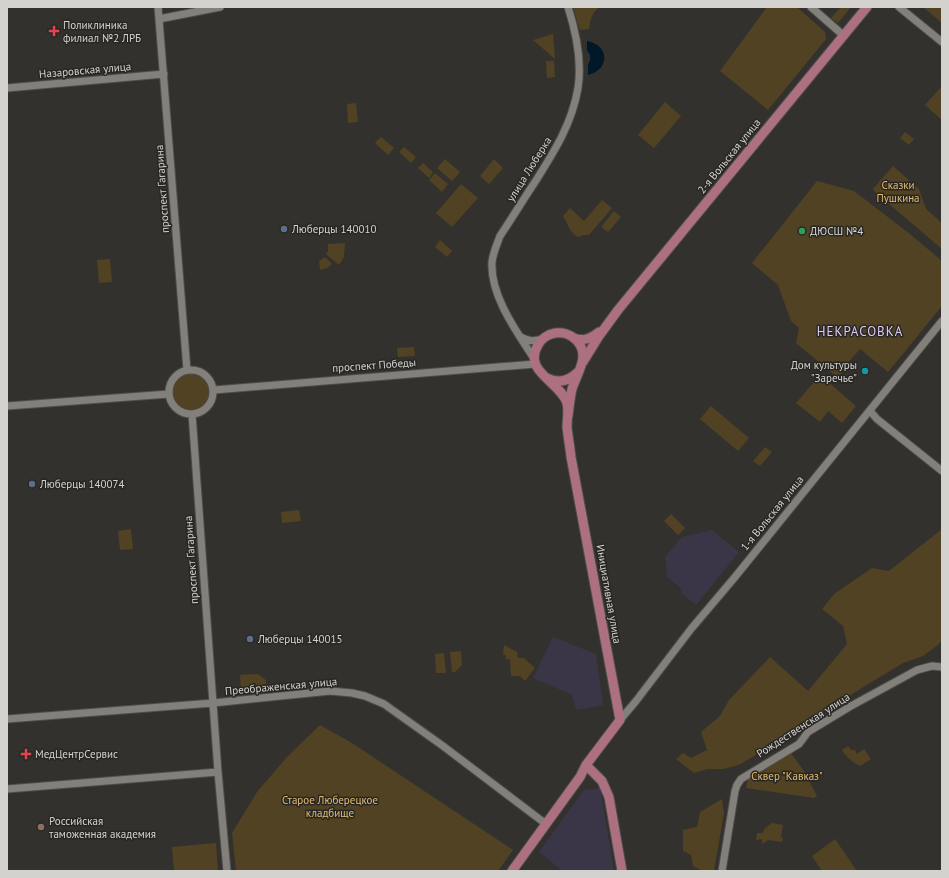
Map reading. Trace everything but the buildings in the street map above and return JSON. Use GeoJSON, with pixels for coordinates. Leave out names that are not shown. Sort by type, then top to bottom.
{"type":"FeatureCollection","features":[{"type":"Feature","properties":{"kind":"main road","name":"2-я Вольская улица"},"geometry":{"type":"LineString","coordinates":[[581,368],[589,352],[610,321],[867,7]]}},
{"type":"Feature","properties":{"kind":"main road","name":"2-я Вольская улица"},"geometry":{"type":"LineString","coordinates":[[574,338],[581,340],[589,338],[598,333],[610,321]]}},
{"type":"Feature","properties":{"kind":"main road"},"geometry":{"type":"LineString","coordinates":[[535,362],[536,348],[539,343],[550,335],[562,333],[574,338]]}},
{"type":"Feature","properties":{"kind":"main road","name":"Инициативная улица"},"geometry":{"type":"LineString","coordinates":[[574,338],[583,352],[581,368],[570,396],[567,428],[620,720]]}},
{"type":"Feature","properties":{"kind":"main road","name":"Инициативная улица"},"geometry":{"type":"LineString","coordinates":[[535,362],[539,372],[565,398],[568,408],[568,416]]}},
{"type":"Feature","properties":{"kind":"main road"},"geometry":{"type":"LineString","coordinates":[[543,376],[553,381],[560,382],[573,377],[581,368]]}},
{"type":"Feature","properties":{"kind":"main road"},"geometry":{"type":"LineString","coordinates":[[512,871],[580,777],[586,765],[620,720]]}},
{"type":"Feature","properties":{"kind":"main road"},"geometry":{"type":"LineString","coordinates":[[506,871],[575,774],[586,765]]}},
{"type":"Feature","properties":{"kind":"main road"},"geometry":{"type":"LineString","coordinates":[[586,765],[602,781],[609,797],[622,871]]}},
{"type":"Feature","properties":{"kind":"street","name":"проспект Гагарина"},"geometry":{"type":"LineString","coordinates":[[158,7],[187,370]]}},
{"type":"Feature","properties":{"kind":"street"},"geometry":{"type":"LineString","coordinates":[[159,18],[220,7]]}},
{"type":"Feature","properties":{"kind":"street","name":"улица Люберка"},"geometry":{"type":"LineString","coordinates":[[535,362],[498,297],[492,274],[492,261],[500,236],[558,144],[569,122],[574,107],[578,87],[578,62],[574,27],[568,7]]}},
{"type":"Feature","properties":{"kind":"street"},"geometry":{"type":"LineString","coordinates":[[811,7],[844,35]]}},
{"type":"Feature","properties":{"kind":"street"},"geometry":{"type":"LineString","coordinates":[[899,7],[942,42]]}},
{"type":"Feature","properties":{"kind":"street","name":"Назаровская улица"},"geometry":{"type":"LineString","coordinates":[[7,88],[164,74]]}},
{"type":"Feature","properties":{"kind":"street","name":"1-я Вольская улица"},"geometry":{"type":"LineString","coordinates":[[620,720],[691,629],[735,577],[942,321]]}},
{"type":"Feature","properties":{"kind":"street"},"geometry":{"type":"LineString","coordinates":[[519,335],[527,340],[533,341],[544,339]]}},
{"type":"Feature","properties":{"kind":"street","name":"проспект Победы"},"geometry":{"type":"LineString","coordinates":[[214,390],[535,362]]}},
{"type":"Feature","properties":{"kind":"street"},"geometry":{"type":"LineString","coordinates":[[187,370],[202,372],[208,376],[214,390],[208,407],[201,412],[185,414],[170,401],[169,387],[175,376],[187,370]]}},
{"type":"Feature","properties":{"kind":"street"},"geometry":{"type":"LineString","coordinates":[[7,406],[169,394]]}},
{"type":"Feature","properties":{"kind":"street"},"geometry":{"type":"LineString","coordinates":[[870,411],[877,419],[942,470]]}},
{"type":"Feature","properties":{"kind":"street","name":"проспект Гагарина"},"geometry":{"type":"LineString","coordinates":[[192,414],[218,772],[227,871]]}},
{"type":"Feature","properties":{"kind":"street","name":"Рождественская улица"},"geometry":{"type":"LineString","coordinates":[[722,871],[735,791],[741,779],[799,744],[808,732],[851,706],[917,670],[932,666],[942,667]]}},
{"type":"Feature","properties":{"kind":"street","name":"Преображенская улица"},"geometry":{"type":"LineString","coordinates":[[7,719],[213,704],[228,701],[330,691],[364,696],[384,704],[542,821]]}},
{"type":"Feature","properties":{"kind":"street"},"geometry":{"type":"LineString","coordinates":[[7,789],[218,772]]}},
{"type":"Feature","properties":{"kind":"shaded area"},"geometry":{"type":"Polygon","coordinates":[[[712,530],[739,552],[696,605],[680,592],[682,589],[666,576],[667,570],[665,557],[682,537],[712,530]]]}},
{"type":"Feature","properties":{"kind":"shaded area"},"geometry":{"type":"Polygon","coordinates":[[[553,637],[596,654],[603,705],[576,710],[572,695],[533,678],[553,637]]]}},
{"type":"Feature","properties":{"kind":"shaded area"},"geometry":{"type":"Polygon","coordinates":[[[600,788],[614,871],[563,871],[539,852],[584,790],[600,788]]]}},
{"type":"Feature","properties":{"kind":"green space"},"geometry":{"type":"Polygon","coordinates":[[[573,7],[600,7],[592,16],[589,29],[580,30],[573,7]]]}},
{"type":"Feature","properties":{"kind":"green space"},"geometry":{"type":"Polygon","coordinates":[[[767,7],[797,7],[825,32],[826,39],[768,110],[720,71],[767,7]]]}},
{"type":"Feature","properties":{"kind":"green space"},"geometry":{"type":"Polygon","coordinates":[[[841,7],[851,7],[838,23],[831,18],[841,7]]]}},
{"type":"Feature","properties":{"kind":"green space"},"geometry":{"type":"Polygon","coordinates":[[[923,7],[942,7],[942,23],[923,7]]]}},
{"type":"Feature","properties":{"kind":"green space"},"geometry":{"type":"Polygon","coordinates":[[[553,34],[555,59],[533,40],[553,34]]]}},
{"type":"Feature","properties":{"kind":"green space"},"geometry":{"type":"Polygon","coordinates":[[[546,61],[554,61],[555,77],[547,78],[546,61]]]}},
{"type":"Feature","properties":{"kind":"green space"},"geometry":{"type":"Polygon","coordinates":[[[942,86],[942,120],[925,105],[942,86]]]}},
{"type":"Feature","properties":{"kind":"green space"},"geometry":{"type":"Polygon","coordinates":[[[665,102],[681,116],[654,148],[638,135],[665,102]]]}},
{"type":"Feature","properties":{"kind":"green space"},"geometry":{"type":"Polygon","coordinates":[[[356,103],[358,122],[348,123],[347,104],[356,103]]]}},
{"type":"Feature","properties":{"kind":"green space"},"geometry":{"type":"Polygon","coordinates":[[[905,132],[914,139],[909,145],[900,138],[905,132]]]}},
{"type":"Feature","properties":{"kind":"green space"},"geometry":{"type":"Polygon","coordinates":[[[381,137],[394,148],[388,155],[375,143],[381,137]]]}},
{"type":"Feature","properties":{"kind":"green space"},"geometry":{"type":"Polygon","coordinates":[[[404,147],[416,157],[411,163],[399,152],[404,147]]]}},
{"type":"Feature","properties":{"kind":"green space"},"geometry":{"type":"Polygon","coordinates":[[[445,159],[460,172],[452,181],[437,168],[445,159]]]}},
{"type":"Feature","properties":{"kind":"green space"},"geometry":{"type":"Polygon","coordinates":[[[494,159],[503,168],[489,184],[480,176],[494,159]]]}},
{"type":"Feature","properties":{"kind":"green space"},"geometry":{"type":"Polygon","coordinates":[[[423,163],[433,172],[429,178],[418,168],[423,163]]]}},
{"type":"Feature","properties":{"kind":"green space","name":"Сказки Пушкина"},"geometry":{"type":"Polygon","coordinates":[[[893,166],[919,189],[926,209],[942,223],[942,249],[873,189],[893,166]]]}},
{"type":"Feature","properties":{"kind":"green space"},"geometry":{"type":"Polygon","coordinates":[[[435,173],[448,184],[442,192],[429,180],[435,173]]]}},
{"type":"Feature","properties":{"kind":"green space"},"geometry":{"type":"Polygon","coordinates":[[[817,181],[854,191],[910,234],[942,261],[942,306],[888,372],[860,349],[846,365],[838,378],[796,343],[799,328],[791,321],[778,285],[752,263],[817,181]]]}},
{"type":"Feature","properties":{"kind":"green space"},"geometry":{"type":"Polygon","coordinates":[[[461,184],[478,198],[452,227],[436,213],[461,184]]]}},
{"type":"Feature","properties":{"kind":"green space"},"geometry":{"type":"Polygon","coordinates":[[[602,200],[612,208],[589,235],[578,237],[575,235],[571,231],[563,216],[570,208],[584,221],[602,200]]]}},
{"type":"Feature","properties":{"kind":"green space"},"geometry":{"type":"Polygon","coordinates":[[[614,211],[621,217],[608,232],[601,227],[614,211]]]}},
{"type":"Feature","properties":{"kind":"green space"},"geometry":{"type":"Polygon","coordinates":[[[440,240],[452,251],[447,257],[435,247],[440,240]]]}},
{"type":"Feature","properties":{"kind":"green space"},"geometry":{"type":"Polygon","coordinates":[[[345,243],[344,257],[339,265],[326,254],[328,251],[328,244],[345,243]]]}},
{"type":"Feature","properties":{"kind":"green space"},"geometry":{"type":"Polygon","coordinates":[[[325,257],[332,264],[327,268],[320,270],[319,261],[325,257]]]}},
{"type":"Feature","properties":{"kind":"green space"},"geometry":{"type":"Polygon","coordinates":[[[110,259],[112,282],[99,283],[97,260],[110,259]]]}},
{"type":"Feature","properties":{"kind":"green space"},"geometry":{"type":"Polygon","coordinates":[[[414,347],[415,356],[398,357],[397,348],[414,347]]]}},
{"type":"Feature","properties":{"kind":"green space"},"geometry":{"type":"Polygon","coordinates":[[[188,374],[194,374],[204,379],[209,392],[204,405],[194,410],[188,410],[178,405],[173,395],[173,389],[178,379],[188,374]]]}},
{"type":"Feature","properties":{"kind":"green space"},"geometry":{"type":"Polygon","coordinates":[[[820,375],[856,406],[842,423],[828,411],[820,422],[796,403],[820,375]]]}},
{"type":"Feature","properties":{"kind":"green space"},"geometry":{"type":"Polygon","coordinates":[[[711,406],[749,438],[738,451],[700,419],[711,406]]]}},
{"type":"Feature","properties":{"kind":"green space"},"geometry":{"type":"Polygon","coordinates":[[[765,447],[772,452],[760,466],[753,461],[765,447]]]}},
{"type":"Feature","properties":{"kind":"green space"},"geometry":{"type":"Polygon","coordinates":[[[299,510],[301,521],[282,523],[281,512],[299,510]]]}},
{"type":"Feature","properties":{"kind":"green space"},"geometry":{"type":"Polygon","coordinates":[[[671,514],[685,528],[678,535],[664,521],[671,514]]]}},
{"type":"Feature","properties":{"kind":"green space"},"geometry":{"type":"Polygon","coordinates":[[[131,529],[133,549],[120,550],[118,531],[131,529]]]}},
{"type":"Feature","properties":{"kind":"green space"},"geometry":{"type":"Polygon","coordinates":[[[942,529],[942,640],[938,645],[923,656],[903,663],[824,711],[806,725],[739,765],[723,769],[708,769],[694,773],[676,759],[683,753],[691,758],[707,750],[701,732],[720,716],[729,700],[770,657],[808,691],[847,644],[843,626],[822,609],[834,594],[872,568],[889,571],[942,529]]]}},
{"type":"Feature","properties":{"kind":"green space"},"geometry":{"type":"Polygon","coordinates":[[[504,645],[517,652],[518,658],[524,658],[535,668],[525,681],[520,676],[511,676],[510,659],[506,659],[506,655],[503,655],[504,645]]]}},
{"type":"Feature","properties":{"kind":"green space"},"geometry":{"type":"Polygon","coordinates":[[[461,651],[462,665],[455,672],[452,672],[450,652],[461,651]]]}},
{"type":"Feature","properties":{"kind":"green space"},"geometry":{"type":"Polygon","coordinates":[[[444,653],[446,673],[436,673],[435,654],[444,653]]]}},
{"type":"Feature","properties":{"kind":"green space"},"geometry":{"type":"Polygon","coordinates":[[[258,674],[266,680],[266,687],[241,689],[240,675],[258,674]]]}},
{"type":"Feature","properties":{"kind":"green space","name":"Старое Люберецкое кладбище"},"geometry":{"type":"Polygon","coordinates":[[[320,725],[352,743],[513,850],[498,871],[236,871],[232,833],[257,792],[287,757],[320,725]]]}},
{"type":"Feature","properties":{"kind":"green space"},"geometry":{"type":"Polygon","coordinates":[[[848,746],[851,750],[855,750],[857,754],[864,749],[871,759],[860,766],[847,757],[842,750],[848,746]]]}},
{"type":"Feature","properties":{"kind":"green space","name":"Сквер \"Кавказ\""},"geometry":{"type":"Polygon","coordinates":[[[791,753],[804,771],[817,796],[814,798],[746,788],[748,779],[791,753]]]}},
{"type":"Feature","properties":{"kind":"green space"},"geometry":{"type":"Polygon","coordinates":[[[722,799],[724,813],[714,871],[702,871],[693,866],[691,855],[683,851],[683,830],[697,827],[700,812],[722,799]]]}},
{"type":"Feature","properties":{"kind":"green space"},"geometry":{"type":"Polygon","coordinates":[[[772,823],[783,825],[781,837],[783,838],[782,842],[768,840],[762,843],[762,839],[756,840],[757,833],[763,833],[764,829],[772,823]]]}},
{"type":"Feature","properties":{"kind":"green space"},"geometry":{"type":"Polygon","coordinates":[[[835,839],[857,871],[822,871],[812,856],[835,839]]]}},
{"type":"Feature","properties":{"kind":"green space"},"geometry":{"type":"Polygon","coordinates":[[[216,843],[218,871],[174,871],[172,847],[216,843]]]}},
{"type":"Feature","properties":{"kind":"water"},"geometry":{"type":"Polygon","coordinates":[[[587,41],[595,43],[600,47],[604,58],[600,68],[588,75],[590,55],[587,50],[587,41]]]}},
{"type":"Feature","properties":{"kind":"place","name":"Поликлиника филиал №2 ЛРБ"},"geometry":{"type":"Point","coordinates":[54,31]}},
{"type":"Feature","properties":{"kind":"place","name":"Люберцы 140010"},"geometry":{"type":"Point","coordinates":[284,229]}},
{"type":"Feature","properties":{"kind":"place","name":"ДЮСШ №4"},"geometry":{"type":"Point","coordinates":[802,231]}},
{"type":"Feature","properties":{"kind":"place","name":"Дом культуры \"Заречье\""},"geometry":{"type":"Point","coordinates":[865,371]}},
{"type":"Feature","properties":{"kind":"place","name":"Люберцы 140074"},"geometry":{"type":"Point","coordinates":[32,484]}},
{"type":"Feature","properties":{"kind":"place","name":"Люберцы 140015"},"geometry":{"type":"Point","coordinates":[250,639]}},
{"type":"Feature","properties":{"kind":"place","name":"МедЦентрСервис"},"geometry":{"type":"Point","coordinates":[26,754]}},
{"type":"Feature","properties":{"kind":"place","name":"Российская таможенная академия"},"geometry":{"type":"Point","coordinates":[41,827]}},
{"type":"Feature","properties":{"kind":"district","name":"НЕКРАСОВКА"},"geometry":{"type":"Point","coordinates":[860,331]}}]}
